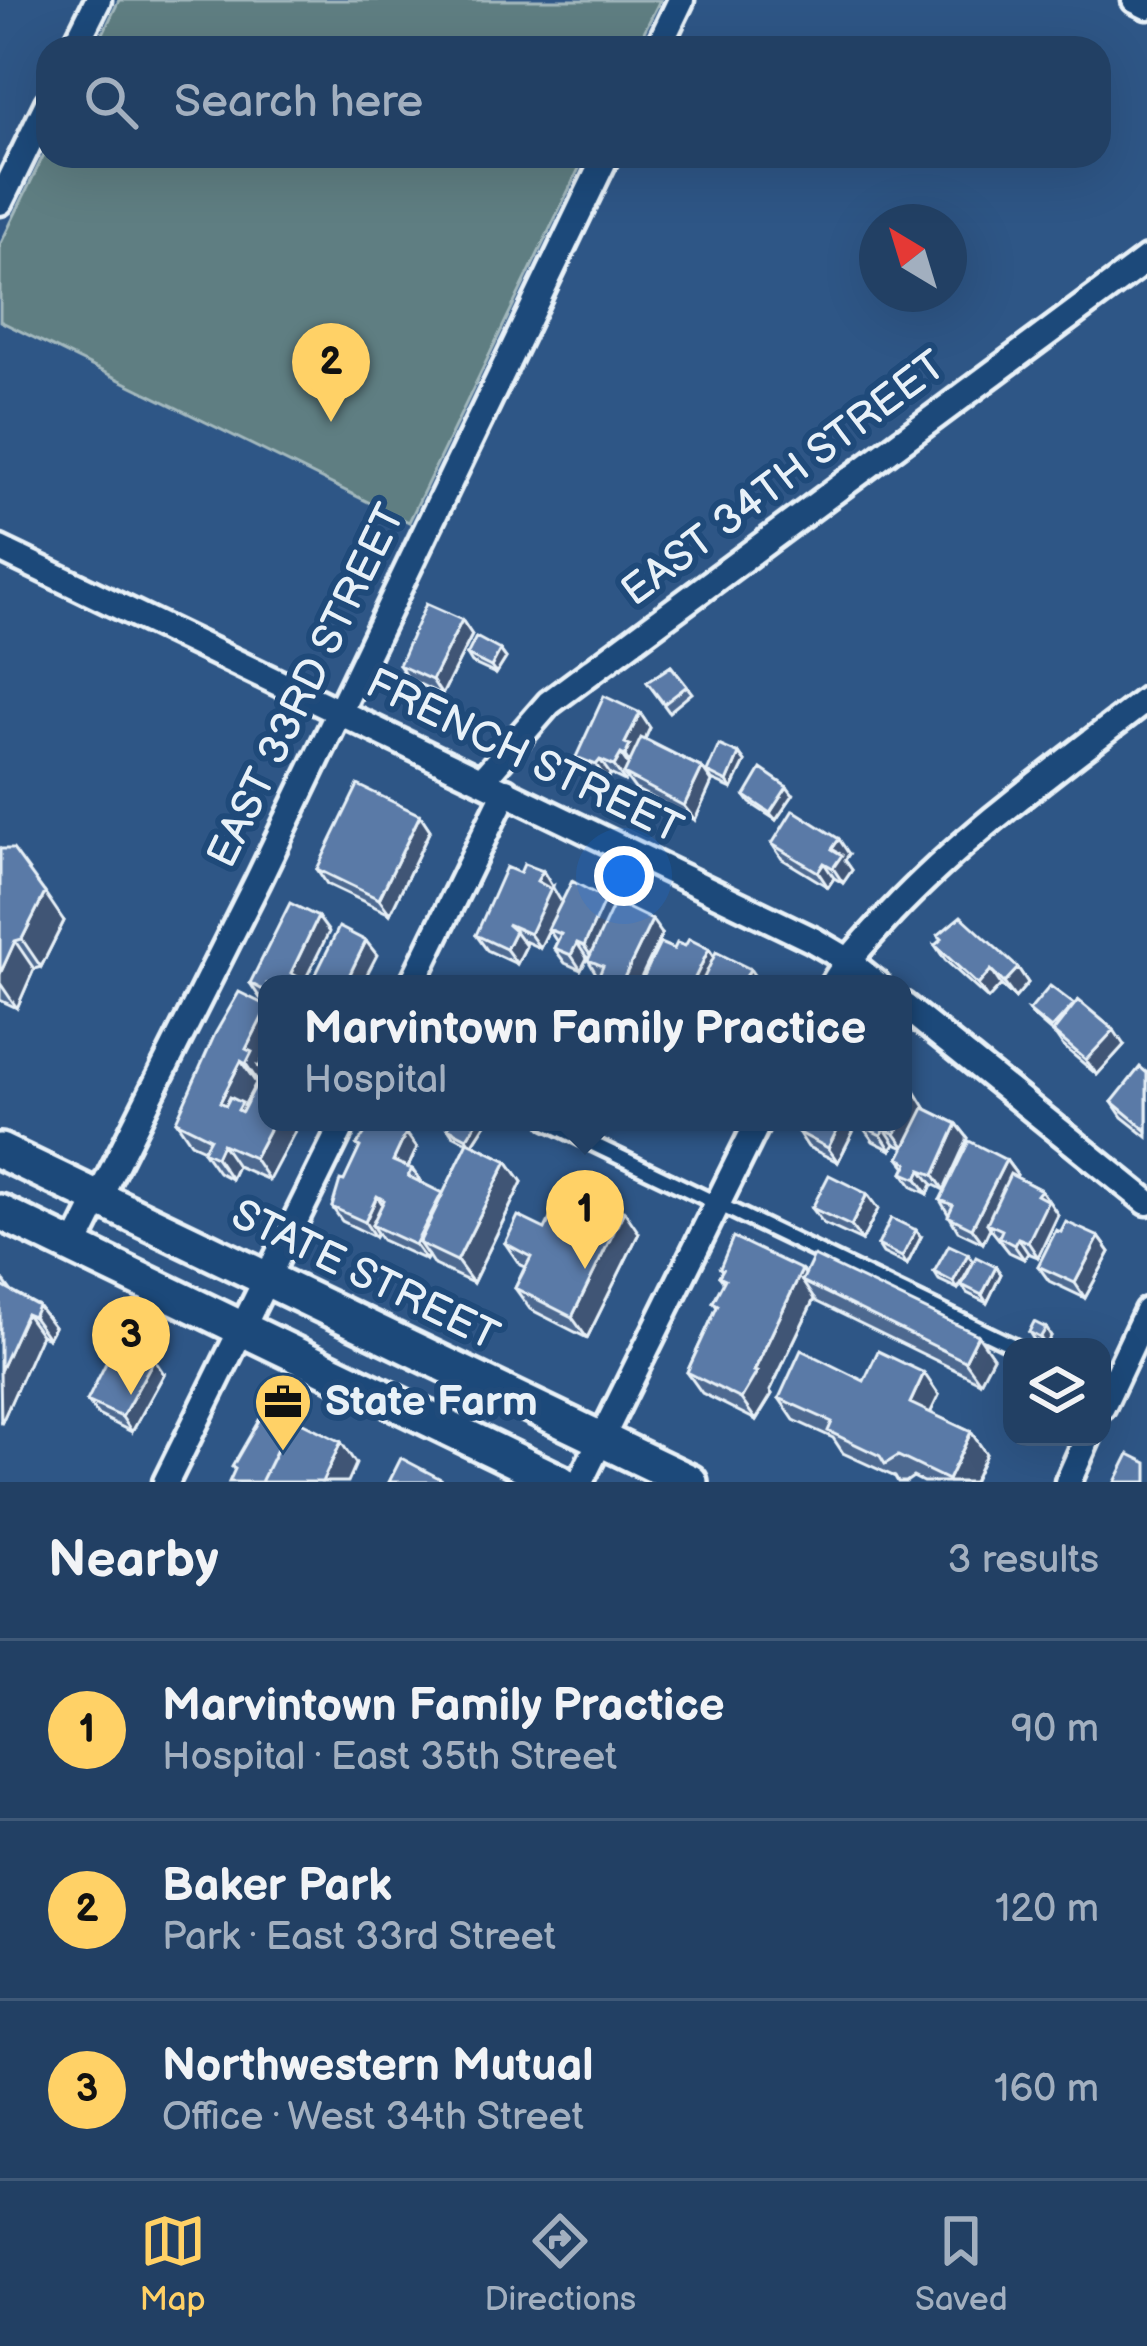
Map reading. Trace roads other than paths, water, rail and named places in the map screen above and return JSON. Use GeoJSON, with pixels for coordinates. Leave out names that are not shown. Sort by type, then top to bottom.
{"type":"FeatureCollection","features":[{"type":"Feature","properties":{"kind":"street"},"geometry":{"type":"LineString","coordinates":[[80,36],[98,0]]}},
{"type":"Feature","properties":{"kind":"street"},"geometry":{"type":"LineString","coordinates":[[664,36],[681,0]]}},
{"type":"Feature","properties":{"kind":"street"},"geometry":{"type":"LineString","coordinates":[[1136,0],[1147,6]]}},
{"type":"Feature","properties":{"kind":"street"},"geometry":{"type":"LineString","coordinates":[[0,202],[36,128]]}},
{"type":"Feature","properties":{"kind":"street","name":"EAST 33RD STREET"},"geometry":{"type":"LineString","coordinates":[[74,1247],[258,881],[600,168]]}},
{"type":"Feature","properties":{"kind":"street","name":"EAST 34TH STREET"},"geometry":{"type":"LineString","coordinates":[[416,975],[494,785],[549,703],[1147,259]]}},
{"type":"Feature","properties":{"kind":"street","name":"FRENCH STREET"},"geometry":{"type":"LineString","coordinates":[[0,549],[494,785],[847,960],[866,975]]}},
{"type":"Feature","properties":{"kind":"street"},"geometry":{"type":"LineString","coordinates":[[838,975],[924,878],[982,826],[1147,699]]}},
{"type":"Feature","properties":{"kind":"street"},"geometry":{"type":"LineString","coordinates":[[912,1012],[1147,1202]]}},
{"type":"Feature","properties":{"kind":"street"},"geometry":{"type":"LineString","coordinates":[[168,1480],[340,1131]]}},
{"type":"Feature","properties":{"kind":"street"},"geometry":{"type":"LineString","coordinates":[[580,1482],[753,1131]]}},
{"type":"Feature","properties":{"kind":"street","name":"STATE STREET"},"geometry":{"type":"LineString","coordinates":[[0,1150],[690,1482]]}},
{"type":"Feature","properties":{"kind":"street"},"geometry":{"type":"LineString","coordinates":[[0,1212],[560,1482]]}},
{"type":"Feature","properties":{"kind":"street"},"geometry":{"type":"LineString","coordinates":[[1111,1382],[1147,1311]]}},
{"type":"Feature","properties":{"kind":"street"},"geometry":{"type":"LineString","coordinates":[[1068,1482],[1084,1446]]}},
{"type":"Feature","properties":{"kind":"lane"},"geometry":{"type":"LineString","coordinates":[[566,1131],[1003,1341]]}},
{"type":"Feature","properties":{"kind":"place","name":"Baker Park"},"geometry":{"type":"Point","coordinates":[331,422]}},
{"type":"Feature","properties":{"kind":"place","name":"Marvintown Family Practice"},"geometry":{"type":"Point","coordinates":[585,1269]}},
{"type":"Feature","properties":{"kind":"place","name":"Northwestern Mutual"},"geometry":{"type":"Point","coordinates":[131,1395]}},
{"type":"Feature","properties":{"kind":"place","name":"State Farm"},"geometry":{"type":"Point","coordinates":[283,1453]}}]}
